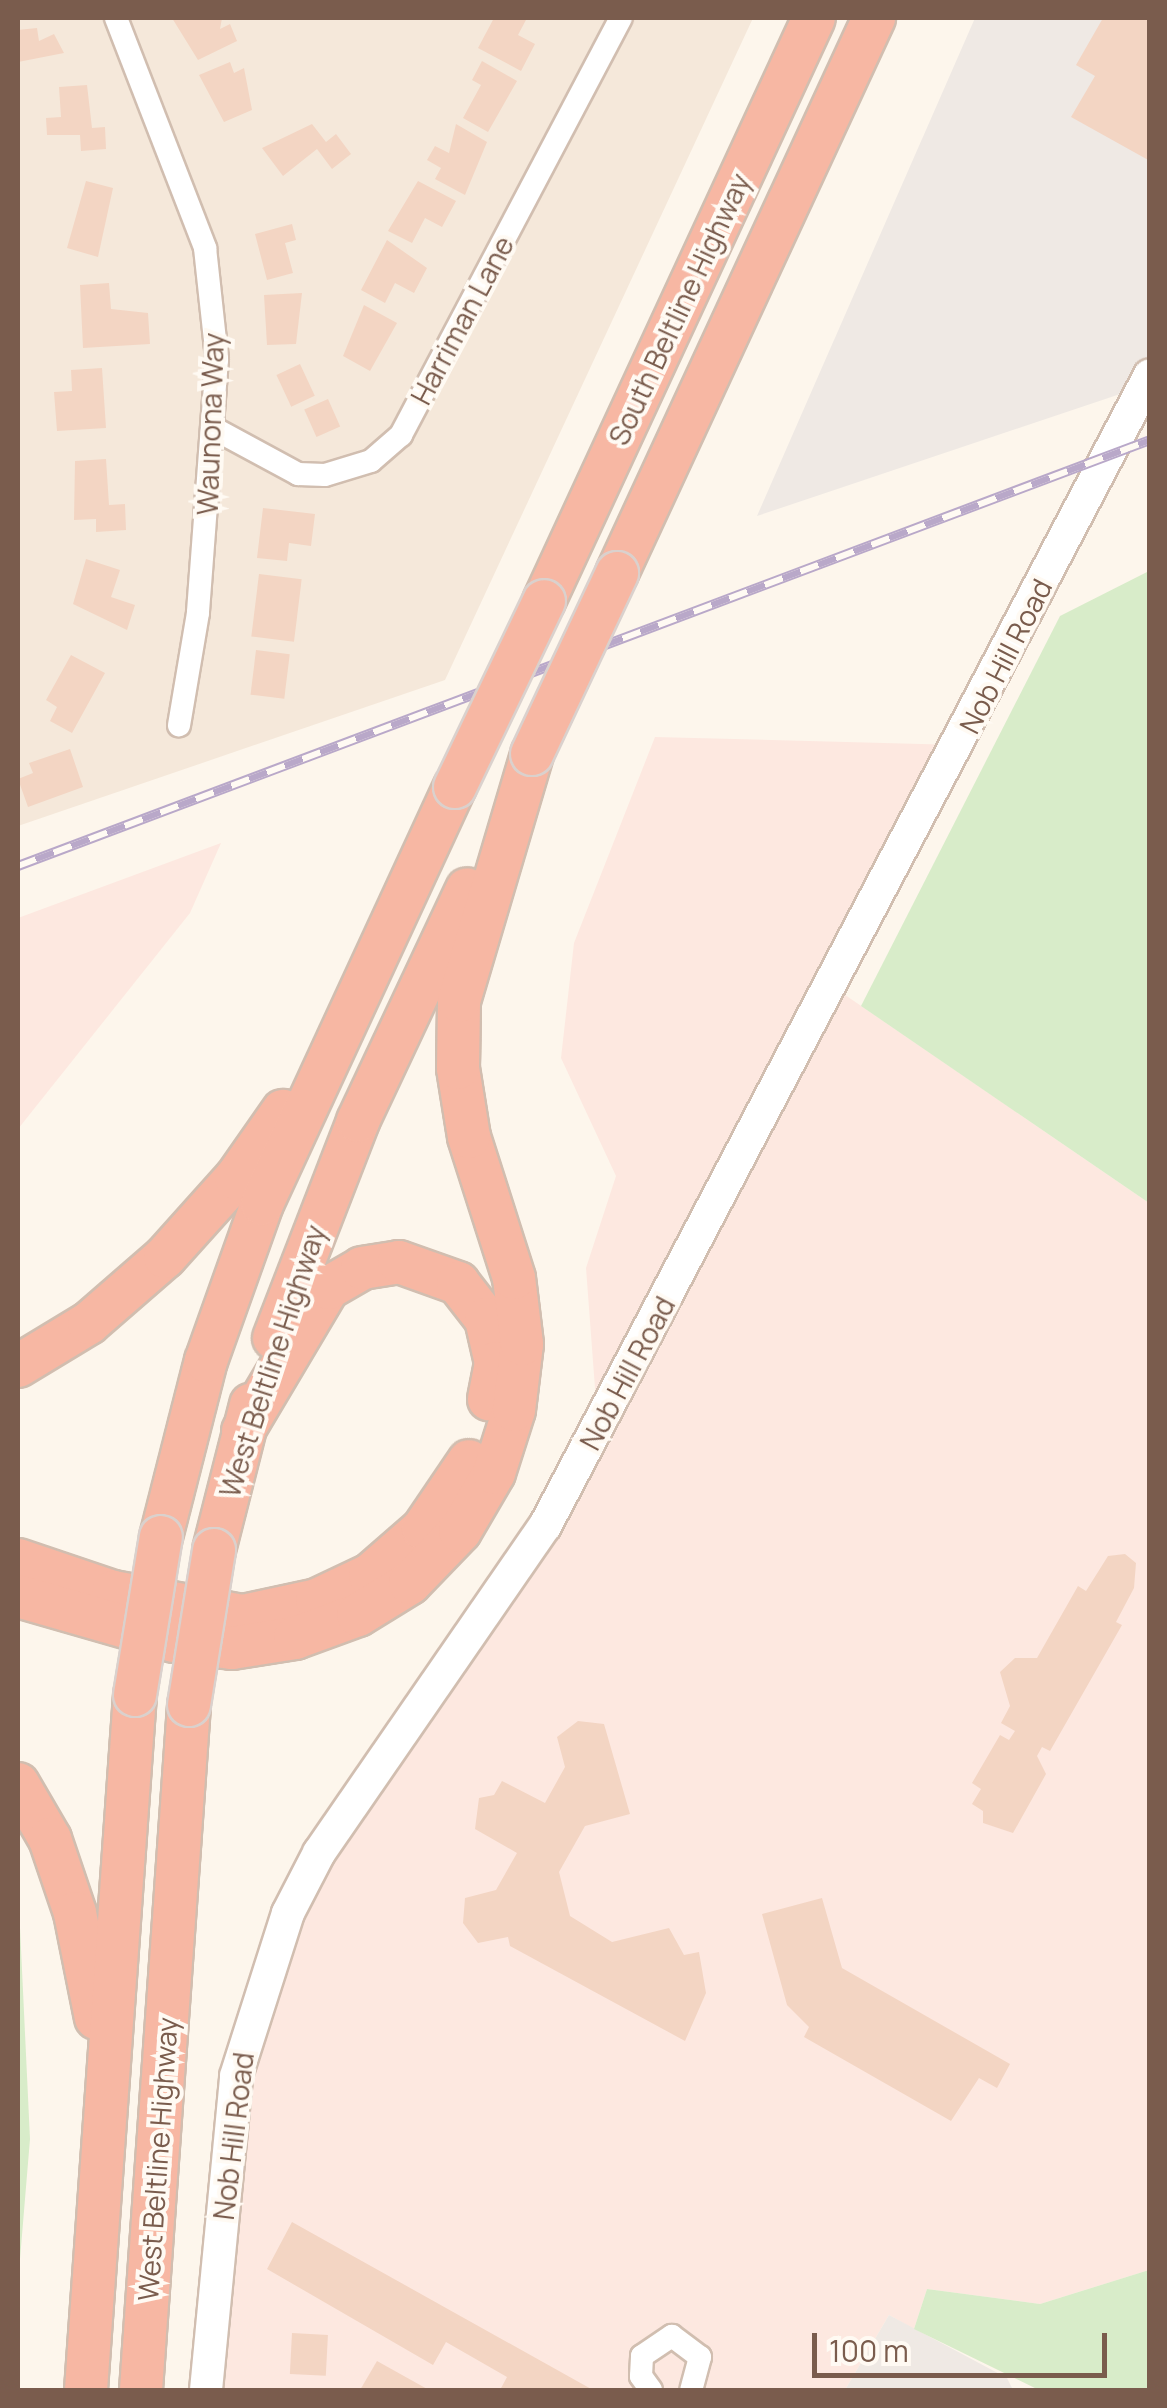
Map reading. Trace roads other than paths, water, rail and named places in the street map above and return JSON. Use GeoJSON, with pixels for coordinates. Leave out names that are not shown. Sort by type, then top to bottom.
{"type":"FeatureCollection","features":[{"type":"Feature","properties":{"kind":"highway","name":"South Beltline Highway"},"geometry":{"type":"LineString","coordinates":[[544,601],[814,18]]}},
{"type":"Feature","properties":{"kind":"highway","name":"South Beltline Highway"},"geometry":{"type":"LineString","coordinates":[[617,573],[874,18]]}},
{"type":"Feature","properties":{"kind":"highway","name":"West Beltline Highway"},"geometry":{"type":"LineString","coordinates":[[141,2390],[189,1705],[214,1550],[243,1431],[358,1120],[617,573]]}},
{"type":"Feature","properties":{"kind":"highway","name":"West Beltline Highway"},"geometry":{"type":"LineString","coordinates":[[86,2390],[135,1695],[161,1537],[206,1361],[322,1065],[544,601]]}},
{"type":"Feature","properties":{"kind":"highway"},"geometry":{"type":"LineString","coordinates":[[18,1596],[174,1641],[232,1648],[295,1638],[358,1615],[410,1583],[460,1531],[499,1458],[514,1410],[522,1344],[514,1278],[469,1137],[458,1068],[460,1001],[532,754]]}},
{"type":"Feature","properties":{"kind":"highway"},"geometry":{"type":"LineString","coordinates":[[18,1366],[89,1323],[179,1243],[322,1065]]}},
{"type":"Feature","properties":{"kind":"highway"},"geometry":{"type":"LineString","coordinates":[[18,1560],[113,1592],[243,1616],[317,1600],[370,1575],[422,1530],[462,1478],[483,1428],[496,1363],[486,1319],[458,1283],[428,1266],[362,1268],[328,1288],[303,1319],[243,1431]]}},
{"type":"Feature","properties":{"kind":"highway"},"geometry":{"type":"LineString","coordinates":[[18,1784],[50,1839],[75,1913],[108,2085]]}},
{"type":"Feature","properties":{"kind":"street","name":"Waunona Way"},"geometry":{"type":"LineString","coordinates":[[116,18],[206,248],[217,359],[198,613],[178,725]]}},
{"type":"Feature","properties":{"kind":"street","name":"Harriman Lane"},"geometry":{"type":"LineString","coordinates":[[214,428],[298,474],[325,476],[371,461],[402,435],[621,18]]}},
{"type":"Feature","properties":{"kind":"street","name":"Nob Hill Road"},"geometry":{"type":"LineString","coordinates":[[206,2390],[236,2076],[288,1913],[319,1852],[545,1526],[1150,375]]}},
{"type":"Feature","properties":{"kind":"street"},"geometry":{"type":"LineString","coordinates":[[651,2390],[642,2356],[672,2336],[700,2357],[691,2390]]}},
{"type":"Feature","properties":{"kind":"railway"},"geometry":{"type":"LineString","coordinates":[[18,866],[1150,440]]}}]}
